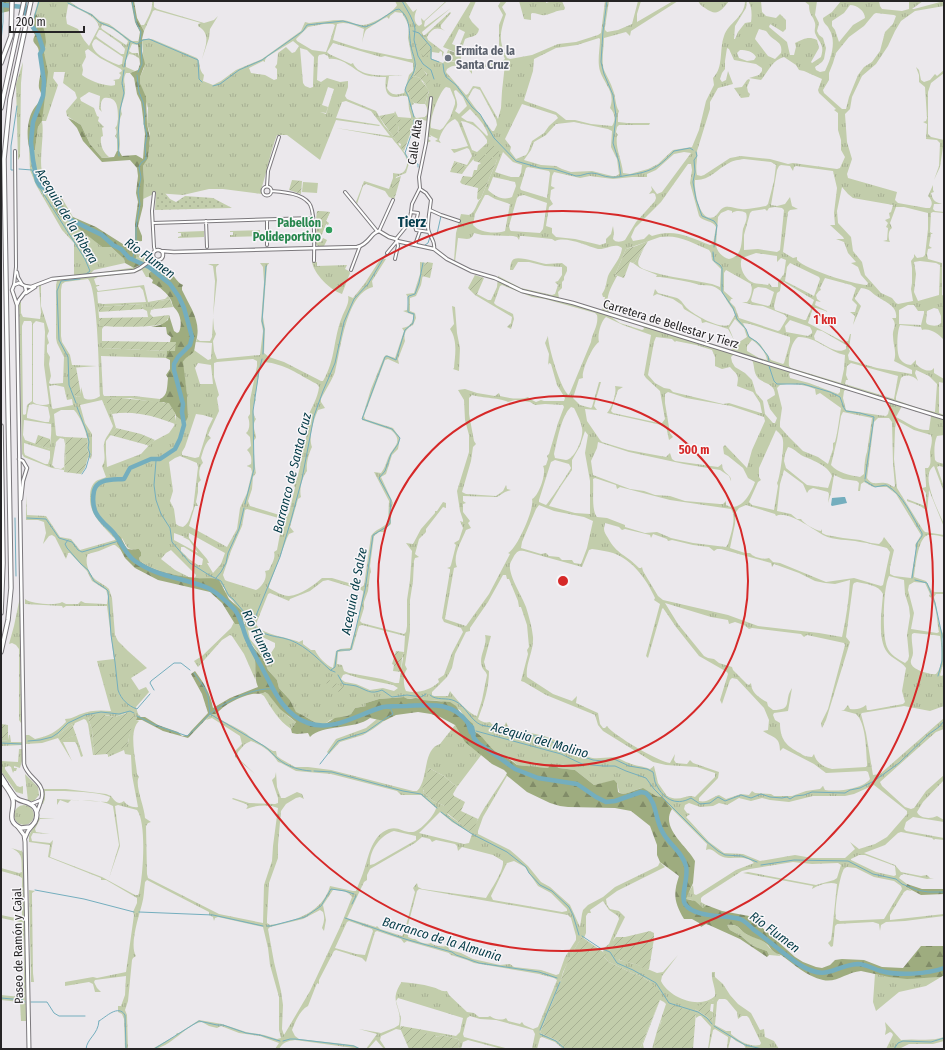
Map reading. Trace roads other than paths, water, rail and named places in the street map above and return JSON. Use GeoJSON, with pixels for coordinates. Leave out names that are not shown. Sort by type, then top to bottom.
{"type":"FeatureCollection","features":[{"type":"Feature","properties":{"kind":"highway"},"geometry":{"type":"LineString","coordinates":[[1,62],[11,36],[12,1]]}},
{"type":"Feature","properties":{"kind":"highway"},"geometry":{"type":"LineString","coordinates":[[1,108],[24,1]]}},
{"type":"Feature","properties":{"kind":"highway"},"geometry":{"type":"LineString","coordinates":[[1,656],[10,606],[11,567],[4,159],[10,99],[31,1]]}},
{"type":"Feature","properties":{"kind":"highway"},"geometry":{"type":"LineString","coordinates":[[1,426],[3,563],[1,613]]}},
{"type":"Feature","properties":{"kind":"highway"},"geometry":{"type":"LineString","coordinates":[[1,524],[2,474]]}},
{"type":"Feature","properties":{"kind":"highway"},"geometry":{"type":"LineString","coordinates":[[1,652],[5,638]]}},
{"type":"Feature","properties":{"kind":"highway"},"geometry":{"type":"LineString","coordinates":[[1,779],[14,799],[12,819],[18,827],[24,828],[32,826],[36,820],[37,812],[30,804],[14,799]]}},
{"type":"Feature","properties":{"kind":"highway"},"geometry":{"type":"LineString","coordinates":[[14,807],[23,802]]}},
{"type":"Feature","properties":{"kind":"main road"},"geometry":{"type":"LineString","coordinates":[[25,842],[26,835],[32,826]]}},
{"type":"Feature","properties":{"kind":"main road"},"geometry":{"type":"LineString","coordinates":[[18,827],[24,835],[25,842]]}},
{"type":"Feature","properties":{"kind":"main road","name":"Paseo de Ramón y Cajal"},"geometry":{"type":"LineString","coordinates":[[25,842],[28,1049]]}},
{"type":"Feature","properties":{"kind":"street","name":"Calle Alta"},"geometry":{"type":"LineString","coordinates":[[387,253],[408,223],[413,201],[420,188],[419,177],[425,151],[431,98]]}},
{"type":"Feature","properties":{"kind":"street"},"geometry":{"type":"LineString","coordinates":[[272,191],[269,195],[264,194],[263,189],[267,186],[268,171],[279,137]]}},
{"type":"Feature","properties":{"kind":"street"},"geometry":{"type":"LineString","coordinates":[[15,151],[16,267],[14,285],[12,288],[17,305],[24,764],[28,773],[40,785],[42,790],[42,798],[37,812]]}},
{"type":"Feature","properties":{"kind":"street"},"geometry":{"type":"LineString","coordinates":[[267,186],[271,188],[272,191],[298,196],[306,200],[311,205],[314,218],[314,261]]}},
{"type":"Feature","properties":{"kind":"street"},"geometry":{"type":"LineString","coordinates":[[420,188],[431,200],[428,228],[434,241],[434,249]]}},
{"type":"Feature","properties":{"kind":"street"},"geometry":{"type":"LineString","coordinates":[[345,192],[378,231]]}},
{"type":"Feature","properties":{"kind":"street"},"geometry":{"type":"LineString","coordinates":[[14,285],[17,283],[31,286],[52,279],[134,271],[140,268],[153,258],[155,251],[153,223],[154,193]]}},
{"type":"Feature","properties":{"kind":"street"},"geometry":{"type":"LineString","coordinates":[[155,251],[161,250],[174,252],[360,246],[368,241],[378,231],[393,200]]}},
{"type":"Feature","properties":{"kind":"street"},"geometry":{"type":"LineString","coordinates":[[430,210],[459,221]]}},
{"type":"Feature","properties":{"kind":"street"},"geometry":{"type":"LineString","coordinates":[[411,211],[418,213],[416,230],[429,232]]}},
{"type":"Feature","properties":{"kind":"street"},"geometry":{"type":"LineString","coordinates":[[153,223],[314,218]]}},
{"type":"Feature","properties":{"kind":"street"},"geometry":{"type":"LineString","coordinates":[[267,220],[268,245]]}},
{"type":"Feature","properties":{"kind":"street"},"geometry":{"type":"LineString","coordinates":[[206,221],[206,247]]}},
{"type":"Feature","properties":{"kind":"street"},"geometry":{"type":"LineString","coordinates":[[408,223],[416,226]]}},
{"type":"Feature","properties":{"kind":"street","name":"Carretera de Bellestar y Tierz"},"geometry":{"type":"LineString","coordinates":[[378,231],[397,240],[434,249],[448,259],[477,274],[495,278],[522,291],[573,303],[944,418]]}},
{"type":"Feature","properties":{"kind":"street"},"geometry":{"type":"LineString","coordinates":[[415,245],[420,231]]}},
{"type":"Feature","properties":{"kind":"street"},"geometry":{"type":"LineString","coordinates":[[395,259],[398,246],[397,240]]}},
{"type":"Feature","properties":{"kind":"street"},"geometry":{"type":"LineString","coordinates":[[351,270],[360,246]]}},
{"type":"Feature","properties":{"kind":"street"},"geometry":{"type":"LineString","coordinates":[[161,250],[163,253],[162,257]]}},
{"type":"Feature","properties":{"kind":"street"},"geometry":{"type":"LineString","coordinates":[[153,258],[158,260],[167,254],[174,252]]}},
{"type":"Feature","properties":{"kind":"street"},"geometry":{"type":"LineString","coordinates":[[16,267],[18,277],[26,289],[25,293]]}},
{"type":"Feature","properties":{"kind":"street"},"geometry":{"type":"LineString","coordinates":[[17,305],[21,296],[38,284]]}},
{"type":"Feature","properties":{"kind":"street"},"geometry":{"type":"LineString","coordinates":[[14,294],[21,296]]}},
{"type":"Feature","properties":{"kind":"street"},"geometry":{"type":"LineString","coordinates":[[19,459],[25,463],[26,468],[20,505]]}},
{"type":"Feature","properties":{"kind":"street"},"geometry":{"type":"LineString","coordinates":[[30,804],[38,802],[42,798]]}},
{"type":"Feature","properties":{"kind":"water"},"geometry":{"type":"Polygon","coordinates":[[[845,497],[847,503],[831,505],[832,498],[845,497]]]}},
{"type":"Feature","properties":{"kind":"water"},"geometry":{"type":"Polygon","coordinates":[[[464,718],[474,726],[476,735],[469,734],[464,718]]]}},
{"type":"Feature","properties":{"kind":"waterway"},"geometry":{"type":"LineString","coordinates":[[32,25],[39,1]]}},
{"type":"Feature","properties":{"kind":"waterway"},"geometry":{"type":"LineString","coordinates":[[132,1],[136,22],[141,32],[140,41]]}},
{"type":"Feature","properties":{"kind":"waterway","name":"Barranco de Santa Cruz"},"geometry":{"type":"LineString","coordinates":[[402,1],[414,24],[414,40],[418,56],[423,64],[431,70],[434,79]]}},
{"type":"Feature","properties":{"kind":"waterway"},"geometry":{"type":"LineString","coordinates":[[607,1],[601,62],[604,74],[613,95],[616,116],[613,143],[619,162],[621,176]]}},
{"type":"Feature","properties":{"kind":"waterway","name":"Río Flumen"},"geometry":{"type":"LineString","coordinates":[[26,9],[27,2]]}},
{"type":"Feature","properties":{"kind":"waterway","name":"Río Flumen"},"geometry":{"type":"LineString","coordinates":[[1,3],[3,5],[23,7],[26,9],[26,18],[38,34],[43,49],[40,54],[44,81],[43,96],[33,122],[31,142],[37,181],[40,186],[46,189],[67,218],[102,235],[113,245],[121,249],[129,258],[149,267],[170,284],[179,297],[184,308],[192,337],[190,345],[178,357],[174,364],[174,370],[183,404],[182,412],[184,425],[175,449],[160,459],[151,459],[130,468],[124,479],[106,480],[98,484],[94,491],[93,499],[93,505],[97,515],[113,532],[128,555],[135,561],[152,571],[208,588],[225,600],[234,609],[240,619],[249,644],[274,691],[285,707],[299,719],[318,725],[337,724],[383,707],[432,705],[455,711],[468,723]]}},
{"type":"Feature","properties":{"kind":"waterway"},"geometry":{"type":"LineString","coordinates":[[68,3],[92,15],[99,22],[113,28],[130,41],[137,44],[143,40],[149,39],[198,60],[199,79],[202,82]]}},
{"type":"Feature","properties":{"kind":"waterway"},"geometry":{"type":"LineString","coordinates":[[1,41],[3,5]]}},
{"type":"Feature","properties":{"kind":"waterway"},"geometry":{"type":"LineString","coordinates":[[213,86],[220,84],[239,70],[262,60],[303,31],[307,25],[343,21],[365,27],[399,9],[408,21],[411,46],[415,62],[412,76],[405,90],[414,117]]}},
{"type":"Feature","properties":{"kind":"waterway"},"geometry":{"type":"LineString","coordinates":[[413,31],[419,33],[431,47],[431,59],[439,62]]}},
{"type":"Feature","properties":{"kind":"waterway"},"geometry":{"type":"LineString","coordinates":[[124,67],[130,42]]}},
{"type":"Feature","properties":{"kind":"waterway"},"geometry":{"type":"LineString","coordinates":[[138,72],[142,64],[141,44]]}},
{"type":"Feature","properties":{"kind":"waterway"},"geometry":{"type":"LineString","coordinates":[[443,64],[446,77],[456,85],[472,107],[480,114],[494,138],[516,161],[540,168],[554,169],[576,176],[592,173],[615,177],[637,174],[654,168],[674,151],[690,148],[693,150]]}},
{"type":"Feature","properties":{"kind":"waterway"},"geometry":{"type":"LineString","coordinates":[[119,156],[118,136],[120,110],[124,93],[122,83],[124,70]]}},
{"type":"Feature","properties":{"kind":"waterway"},"geometry":{"type":"LineString","coordinates":[[136,242],[136,227],[140,204],[138,192],[141,177],[139,167],[146,159],[145,146],[147,135],[144,124],[145,113],[139,92],[137,75]]}},
{"type":"Feature","properties":{"kind":"waterway"},"geometry":{"type":"LineString","coordinates":[[13,170],[11,170],[11,146],[17,106]]}},
{"type":"Feature","properties":{"kind":"waterway"},"geometry":{"type":"LineString","coordinates":[[414,120],[414,126],[405,153],[409,161],[418,164],[418,167]]}},
{"type":"Feature","properties":{"kind":"waterway"},"geometry":{"type":"LineString","coordinates":[[696,152],[697,156],[694,160],[695,172],[693,182],[696,199],[702,216],[714,221],[717,225],[714,247]]}},
{"type":"Feature","properties":{"kind":"waterway","name":"Acequia de la Ribera"},"geometry":{"type":"LineString","coordinates":[[19,169],[32,170],[36,182],[85,259],[90,271],[86,274],[80,275]]}},
{"type":"Feature","properties":{"kind":"waterway"},"geometry":{"type":"LineString","coordinates":[[437,234],[441,216]]}},
{"type":"Feature","properties":{"kind":"waterway","name":"Barranco de Santa Cruz"},"geometry":{"type":"LineString","coordinates":[[425,245],[428,243],[430,237]]}},
{"type":"Feature","properties":{"kind":"waterway","name":"Barranco de Santa Cruz"},"geometry":{"type":"LineString","coordinates":[[391,249],[394,246]]}},
{"type":"Feature","properties":{"kind":"waterway"},"geometry":{"type":"LineString","coordinates":[[132,260],[135,250]]}},
{"type":"Feature","properties":{"kind":"waterway"},"geometry":{"type":"LineString","coordinates":[[713,252],[714,261],[722,268],[722,292],[733,308],[737,319],[746,329],[749,337],[757,342],[768,356],[769,361]]}},
{"type":"Feature","properties":{"kind":"waterway","name":"Barranco de Santa Cruz"},"geometry":{"type":"LineString","coordinates":[[335,672],[330,670],[303,646],[290,640],[261,632],[251,622],[255,618],[280,557],[302,479],[314,416],[335,363],[344,322],[354,299],[368,284],[386,254]]}},
{"type":"Feature","properties":{"kind":"waterway","name":"Acequia de Salze"},"geometry":{"type":"LineString","coordinates":[[331,670],[335,667],[337,651],[351,649],[365,590],[373,535],[388,526],[390,523],[391,500],[379,478],[385,471],[391,454],[400,438],[392,429],[362,419],[385,357],[387,356],[396,360],[405,330],[413,323],[414,314],[408,312],[408,297],[415,294],[423,263]]}},
{"type":"Feature","properties":{"kind":"waterway"},"geometry":{"type":"LineString","coordinates":[[263,354],[264,329],[262,321],[266,266]]}},
{"type":"Feature","properties":{"kind":"waterway","name":"Acequia de la Ribera"},"geometry":{"type":"LineString","coordinates":[[76,403],[69,385],[68,357],[59,340],[57,291],[61,281],[80,279]]}},
{"type":"Feature","properties":{"kind":"waterway"},"geometry":{"type":"LineString","coordinates":[[245,504],[254,469],[253,411],[262,359]]}},
{"type":"Feature","properties":{"kind":"waterway"},"geometry":{"type":"LineString","coordinates":[[769,366],[774,381],[777,384],[803,384],[830,392],[840,397],[846,411],[874,417],[865,479]]}},
{"type":"Feature","properties":{"kind":"waterway","name":"Acequia de la Ribera"},"geometry":{"type":"LineString","coordinates":[[77,407],[87,433],[90,454],[86,468],[82,474]]}},
{"type":"Feature","properties":{"kind":"waterway"},"geometry":{"type":"LineString","coordinates":[[156,461],[154,485],[156,500],[161,514],[170,528],[172,542],[190,563],[221,581],[229,596],[250,619]]}},
{"type":"Feature","properties":{"kind":"waterway"},"geometry":{"type":"LineString","coordinates":[[865,481],[875,487],[886,485],[898,494],[922,533],[922,536],[917,543],[912,578]]}},
{"type":"Feature","properties":{"kind":"waterway"},"geometry":{"type":"LineString","coordinates":[[216,578],[226,563],[228,553],[239,529],[244,508]]}},
{"type":"Feature","properties":{"kind":"waterway"},"geometry":{"type":"LineString","coordinates":[[15,518],[16,576]]}},
{"type":"Feature","properties":{"kind":"waterway","name":"Acequia de la Ribera"},"geometry":{"type":"LineString","coordinates":[[27,518],[46,519],[59,538],[72,542],[78,550],[82,552],[119,541]]}},
{"type":"Feature","properties":{"kind":"waterway","name":"Acequia de la Ribera"},"geometry":{"type":"LineString","coordinates":[[68,540],[65,544],[67,548],[88,570],[94,581],[108,591],[111,635],[119,693],[128,704],[137,709],[150,694]]}},
{"type":"Feature","properties":{"kind":"waterway"},"geometry":{"type":"LineString","coordinates":[[915,580],[927,583],[935,603],[942,635],[942,661],[938,676]]}},
{"type":"Feature","properties":{"kind":"waterway","name":"Acequia de la Ribera"},"geometry":{"type":"LineString","coordinates":[[154,690],[150,683],[151,681],[174,663],[181,663],[190,670]]}},
{"type":"Feature","properties":{"kind":"waterway","name":"Acequia de la Ribera"},"geometry":{"type":"LineString","coordinates":[[194,673],[204,687],[208,696],[210,714],[264,746],[286,764],[298,769],[311,771]]}},
{"type":"Feature","properties":{"kind":"waterway"},"geometry":{"type":"LineString","coordinates":[[338,675],[343,684],[356,686],[371,692],[382,690],[392,697],[407,695],[421,697],[426,694]]}},
{"type":"Feature","properties":{"kind":"waterway"},"geometry":{"type":"LineString","coordinates":[[137,716],[155,725],[187,736],[216,709],[231,700],[257,690],[273,689]]}},
{"type":"Feature","properties":{"kind":"waterway"},"geometry":{"type":"LineString","coordinates":[[430,695],[435,698],[449,699],[459,703],[474,720],[481,725],[545,738],[567,750],[578,752],[581,756],[593,760],[602,761],[614,759],[629,766],[647,769],[653,772],[655,782],[661,793],[665,796],[674,801],[680,802],[691,798],[700,804],[710,803],[718,797],[725,801],[741,795],[751,798],[761,794],[770,797],[787,797],[790,799],[795,796],[812,792],[845,793],[850,790],[860,788],[874,781],[899,763],[944,721]]}},
{"type":"Feature","properties":{"kind":"waterway"},"geometry":{"type":"LineString","coordinates":[[320,764],[338,741],[366,732],[393,714],[391,709],[383,707]]}},
{"type":"Feature","properties":{"kind":"waterway"},"geometry":{"type":"LineString","coordinates":[[28,741],[52,737],[68,723],[85,715],[101,712],[119,714],[130,711],[134,713]]}},
{"type":"Feature","properties":{"kind":"waterway","name":"Río Flumen"},"geometry":{"type":"LineString","coordinates":[[471,729],[474,738],[478,743],[515,769],[538,778],[577,784],[606,802],[615,801],[641,792],[646,793],[652,801],[662,831],[681,856],[686,866],[687,870],[683,896],[685,904],[695,912],[740,919],[746,922],[788,957],[809,970],[824,973],[849,965],[858,964],[888,973],[913,974],[930,972],[944,968]]}},
{"type":"Feature","properties":{"kind":"waterway","name":"Acequia del Molino"},"geometry":{"type":"LineString","coordinates":[[476,731],[561,754],[582,764],[615,766],[646,778],[654,789],[718,851],[725,855],[742,856],[757,862]]}},
{"type":"Feature","properties":{"kind":"waterway"},"geometry":{"type":"LineString","coordinates":[[1,743],[21,744]]}},
{"type":"Feature","properties":{"kind":"waterway","name":"Acequia de la Ribera"},"geometry":{"type":"LineString","coordinates":[[314,771],[332,772],[403,791],[421,794],[437,808]]}},
{"type":"Feature","properties":{"kind":"waterway","name":"Acequia de la Ribera"},"geometry":{"type":"LineString","coordinates":[[441,812],[472,834],[507,852],[526,867],[529,873],[540,885],[552,891],[569,907],[579,935]]}},
{"type":"Feature","properties":{"kind":"waterway","name":"Acequia del Molino"},"geometry":{"type":"LineString","coordinates":[[761,865],[794,860],[848,861],[873,874],[896,879],[902,884],[917,890],[944,892]]}},
{"type":"Feature","properties":{"kind":"waterway","name":"Barranco de la Almunia"},"geometry":{"type":"LineString","coordinates":[[267,926],[305,917],[321,906],[331,889],[354,894]]}},
{"type":"Feature","properties":{"kind":"waterway","name":"Barranco de la Almunia"},"geometry":{"type":"LineString","coordinates":[[35,890],[84,899],[134,912]]}},
{"type":"Feature","properties":{"kind":"waterway","name":"Barranco de la Almunia"},"geometry":{"type":"LineString","coordinates":[[352,904],[356,896]]}},
{"type":"Feature","properties":{"kind":"waterway","name":"Barranco de la Almunia"},"geometry":{"type":"LineString","coordinates":[[139,912],[213,915],[263,926]]}},
{"type":"Feature","properties":{"kind":"waterway","name":"Barranco de la Almunia"},"geometry":{"type":"LineString","coordinates":[[345,918],[405,939],[452,952],[456,955],[479,963],[539,972],[557,978]]}},
{"type":"Feature","properties":{"kind":"waterway","name":"Acequia de la Ribera"},"geometry":{"type":"LineString","coordinates":[[582,936],[600,948],[610,952],[617,963],[656,983],[669,1003],[698,1012],[707,1018],[712,1024]]}},
{"type":"Feature","properties":{"kind":"waterway","name":"Barranco de la Almunia"},"geometry":{"type":"LineString","coordinates":[[540,1030],[560,982]]}},
{"type":"Feature","properties":{"kind":"waterway"},"geometry":{"type":"LineString","coordinates":[[1,998],[23,1000],[25,1002]]}},
{"type":"Feature","properties":{"kind":"waterway"},"geometry":{"type":"LineString","coordinates":[[31,1002],[47,1002],[54,1013],[59,1016],[85,1016]]}},
{"type":"Feature","properties":{"kind":"waterway"},"geometry":{"type":"LineString","coordinates":[[99,1021],[116,1011],[122,1012],[125,1015],[126,1049]]}},
{"type":"Feature","properties":{"kind":"waterway"},"geometry":{"type":"LineString","coordinates":[[86,1049],[88,1042],[97,1030],[99,1021]]}},
{"type":"Feature","properties":{"kind":"waterway"},"geometry":{"type":"LineString","coordinates":[[154,1049],[199,1021],[223,1025],[246,1033],[260,1035],[280,1041]]}},
{"type":"Feature","properties":{"kind":"waterway","name":"Acequia de la Ribera"},"geometry":{"type":"LineString","coordinates":[[714,1026],[745,1045],[762,1049]]}},
{"type":"Feature","properties":{"kind":"waterway","name":"Barranco de la Almunia"},"geometry":{"type":"LineString","coordinates":[[540,1034],[556,1041],[565,1049]]}},
{"type":"Feature","properties":{"kind":"waterway"},"geometry":{"type":"LineString","coordinates":[[894,1049],[898,1043],[903,1041],[931,1042],[944,1038]]}},
{"type":"Feature","properties":{"kind":"waterway"},"geometry":{"type":"LineString","coordinates":[[283,1041],[295,1039],[354,1046],[360,1049]]}},
{"type":"Feature","properties":{"kind":"place","name":"Ermita de la Santa Cruz"},"geometry":{"type":"Point","coordinates":[448,58]}},
{"type":"Feature","properties":{"kind":"place","name":"Pabellón Polideportivo"},"geometry":{"type":"Point","coordinates":[329,230]}},
{"type":"Feature","properties":{"kind":"district","name":"Tierz"},"geometry":{"type":"Point","coordinates":[412,222]}}]}
